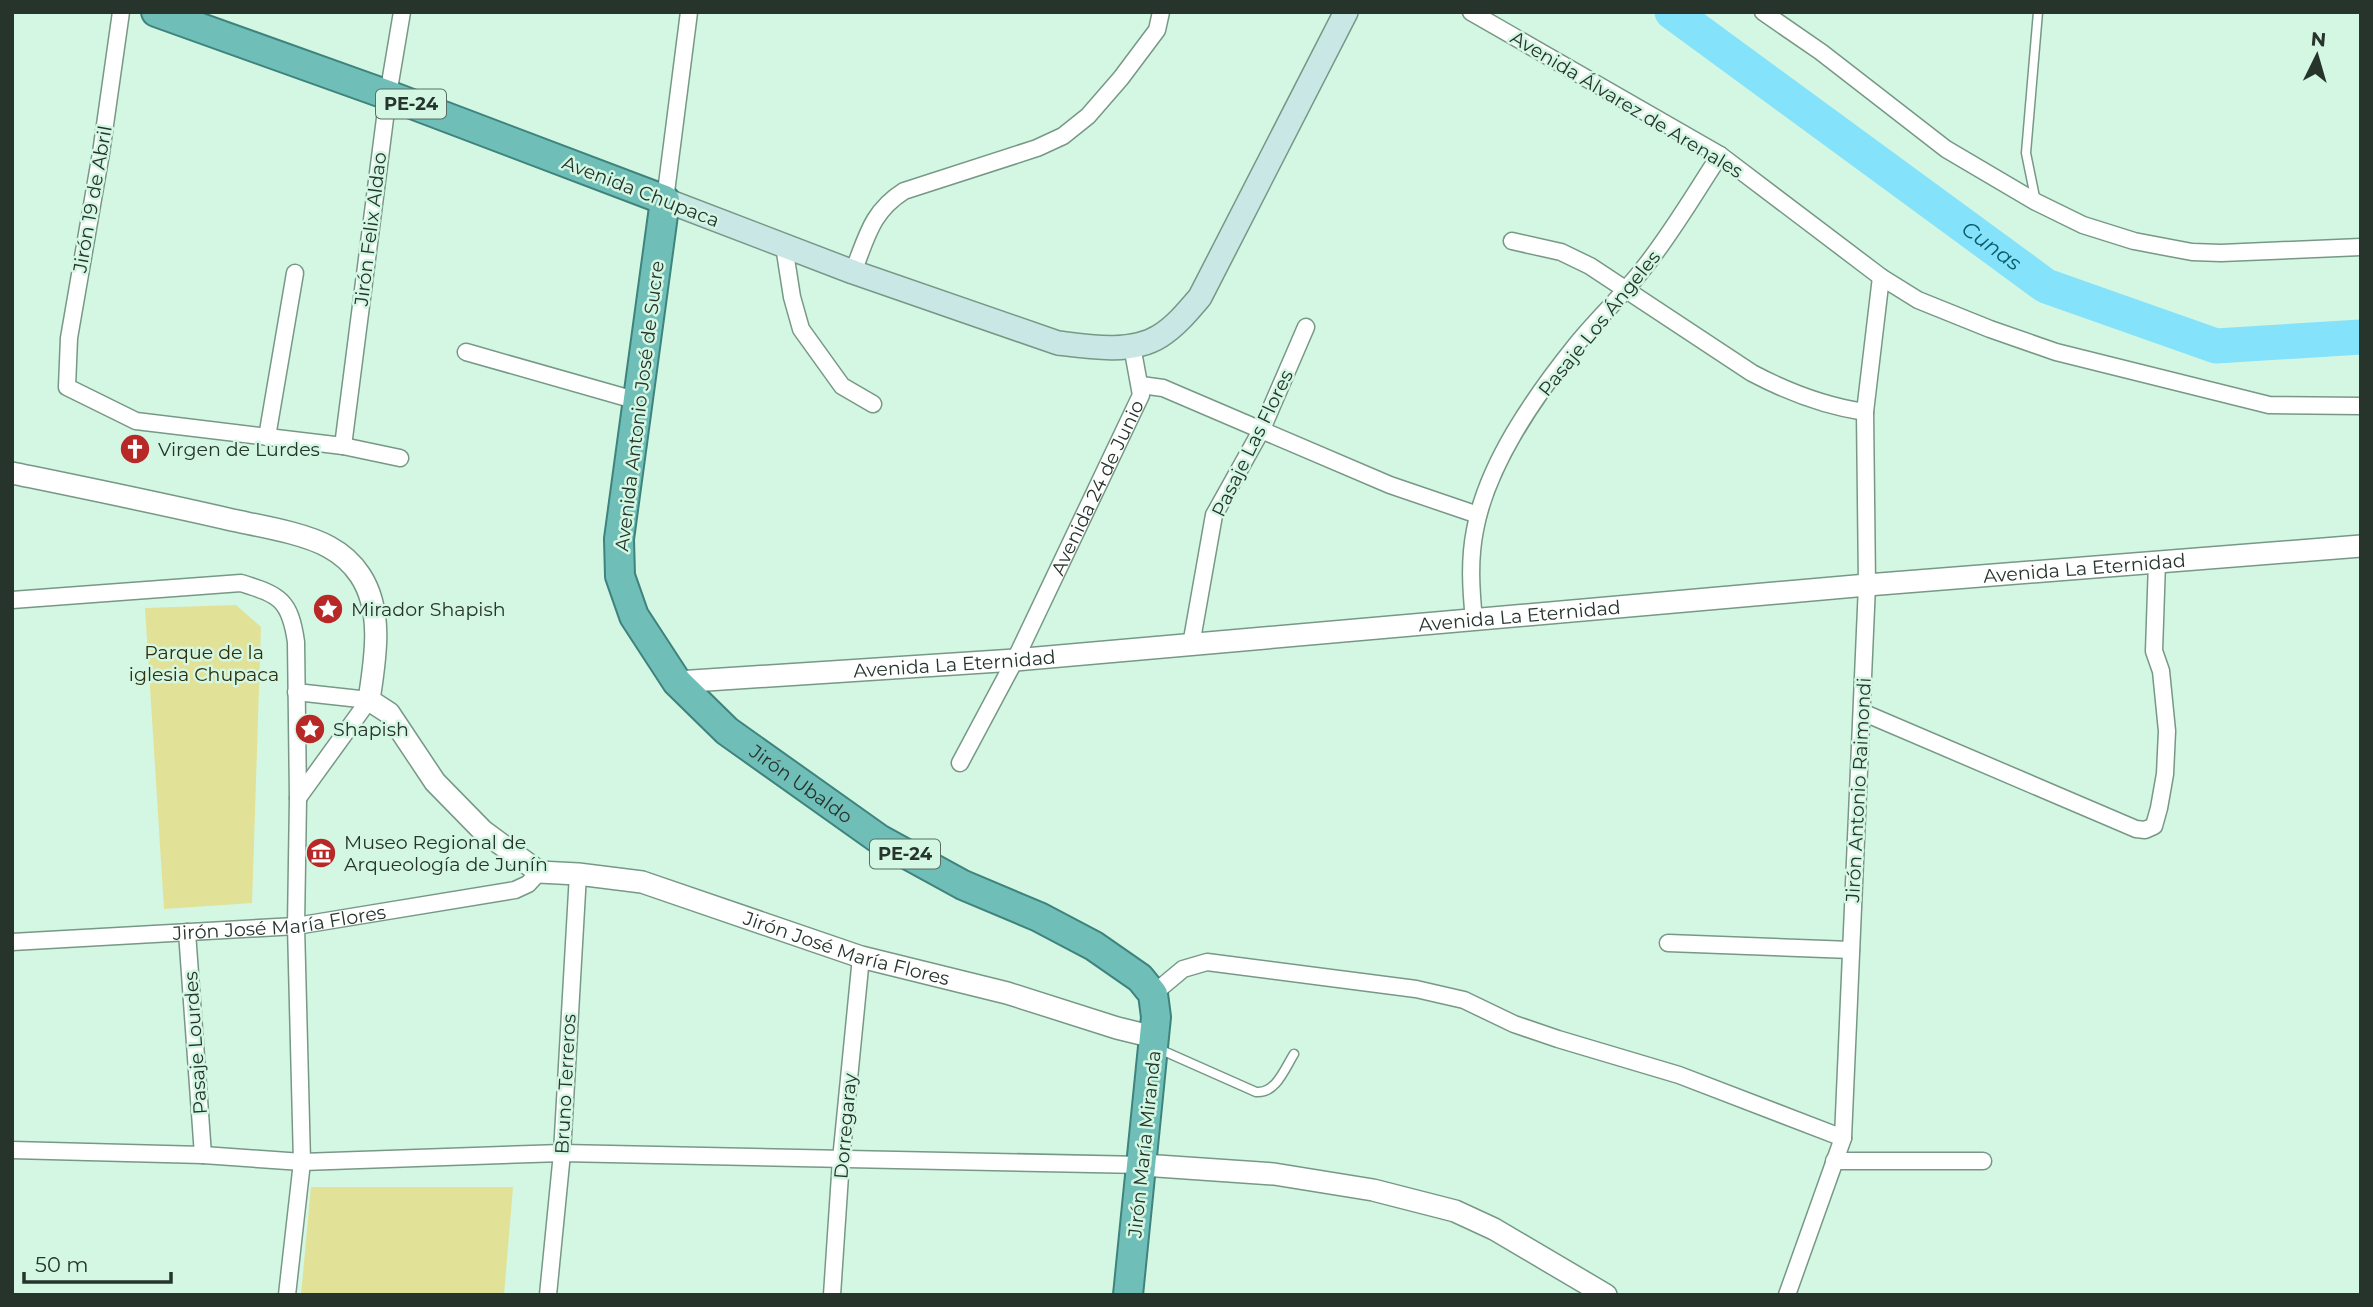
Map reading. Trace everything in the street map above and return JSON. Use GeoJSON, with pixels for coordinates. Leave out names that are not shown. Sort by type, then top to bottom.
{"type":"FeatureCollection","features":[{"type":"Feature","properties":{"kind":"highway","name":"Avenida Chupaca"},"geometry":{"type":"LineString","coordinates":[[156,12],[388,95],[665,200]]}},
{"type":"Feature","properties":{"kind":"highway","name":"Avenida Antonio José de Sucre"},"geometry":{"type":"LineString","coordinates":[[665,200],[619,539],[620,576],[634,616],[677,682]]}},
{"type":"Feature","properties":{"kind":"highway","name":"Jirón Ubaldo"},"geometry":{"type":"LineString","coordinates":[[677,682],[727,731],[879,839],[963,885],[1040,917],[1094,946],[1140,978],[1153,994]]}},
{"type":"Feature","properties":{"kind":"highway","name":"Jirón María Miranda"},"geometry":{"type":"LineString","coordinates":[[1128,1295],[1154,1042],[1156,1017],[1153,994]]}},
{"type":"Feature","properties":{"kind":"main road"},"geometry":{"type":"LineString","coordinates":[[1132,346],[1159,337],[1200,298],[1346,12]]}},
{"type":"Feature","properties":{"kind":"main road","name":"Avenida Chupaca"},"geometry":{"type":"LineString","coordinates":[[665,200],[853,272],[1058,343],[1093,347],[1132,346]]}},
{"type":"Feature","properties":{"kind":"street","name":"Jirón 19 de Abril"},"geometry":{"type":"LineString","coordinates":[[121,12],[101,153],[69,338],[67,387],[136,421],[267,437]]}},
{"type":"Feature","properties":{"kind":"street","name":"Jirón Felix Aldao"},"geometry":{"type":"LineString","coordinates":[[343,446],[388,95],[402,12]]}},
{"type":"Feature","properties":{"kind":"street"},"geometry":{"type":"LineString","coordinates":[[665,200],[689,12]]}},
{"type":"Feature","properties":{"kind":"street"},"geometry":{"type":"LineString","coordinates":[[853,272],[876,215],[887,202],[904,191],[1037,148],[1063,136],[1088,116],[1157,30],[1161,12]]}},
{"type":"Feature","properties":{"kind":"street","name":"Avenida Álvarez de Arenales"},"geometry":{"type":"LineString","coordinates":[[1471,12],[1720,155],[1881,277],[1918,300],[2056,352],[2269,405],[2361,406]]}},
{"type":"Feature","properties":{"kind":"street"},"geometry":{"type":"LineString","coordinates":[[1763,12],[1821,52],[1946,149],[2036,202],[2096,230],[2162,248],[2221,253],[2361,247]]}},
{"type":"Feature","properties":{"kind":"street","name":"Pasaje Los Ángeles"},"geometry":{"type":"LineString","coordinates":[[1474,620],[1471,569],[1478,516],[1495,469],[1530,409],[1577,345],[1661,247],[1720,155]]}},
{"type":"Feature","properties":{"kind":"street"},"geometry":{"type":"LineString","coordinates":[[1512,242],[1561,252],[1590,266],[1752,373],[1778,387],[1805,398],[1865,412]]}},
{"type":"Feature","properties":{"kind":"street"},"geometry":{"type":"LineString","coordinates":[[784,246],[792,296],[801,329],[842,386],[873,404]]}},
{"type":"Feature","properties":{"kind":"street"},"geometry":{"type":"LineString","coordinates":[[295,273],[267,437],[343,446],[400,458]]}},
{"type":"Feature","properties":{"kind":"street","name":"Jirón Antonio Raimondi"},"geometry":{"type":"LineString","coordinates":[[1787,1295],[1843,1138],[1867,585],[1865,412],[1881,277]]}},
{"type":"Feature","properties":{"kind":"street","name":"Pasaje Las Flores"},"geometry":{"type":"LineString","coordinates":[[1191,645],[1214,515],[1262,429],[1306,327]]}},
{"type":"Feature","properties":{"kind":"street","name":"Avenida 24 de Junio"},"geometry":{"type":"LineString","coordinates":[[960,763],[1015,660],[1141,396],[1132,346]]}},
{"type":"Feature","properties":{"kind":"street"},"geometry":{"type":"LineString","coordinates":[[466,352],[638,401]]}},
{"type":"Feature","properties":{"kind":"street"},"geometry":{"type":"LineString","coordinates":[[1141,385],[1163,388],[1390,485],[1478,516]]}},
{"type":"Feature","properties":{"kind":"street"},"geometry":{"type":"LineString","coordinates":[[12,473],[269,528],[327,546],[348,559],[361,576],[372,599],[375,621],[369,700],[298,797]]}},
{"type":"Feature","properties":{"kind":"street","name":"Avenida La Eternidad"},"geometry":{"type":"LineString","coordinates":[[677,682],[1015,660],[1867,585],[2361,545]]}},
{"type":"Feature","properties":{"kind":"street"},"geometry":{"type":"LineString","coordinates":[[1861,712],[2136,829],[2145,830],[2154,826],[2165,774],[2167,732],[2161,671],[2154,651],[2157,562]]}},
{"type":"Feature","properties":{"kind":"street"},"geometry":{"type":"LineString","coordinates":[[12,600],[241,583],[269,592],[284,604],[293,619],[296,642],[296,926],[302,1162],[287,1295]]}},
{"type":"Feature","properties":{"kind":"street"},"geometry":{"type":"LineString","coordinates":[[296,692],[369,700],[389,713],[435,782],[483,831],[539,872]]}},
{"type":"Feature","properties":{"kind":"street","name":"Jirón José María Flores"},"geometry":{"type":"LineString","coordinates":[[12,942],[296,926],[515,890],[528,884],[539,872],[578,874],[642,882],[862,957],[1007,993],[1154,1042]]}},
{"type":"Feature","properties":{"kind":"street","name":"Bruno Terreros"},"geometry":{"type":"LineString","coordinates":[[548,1295],[562,1153],[578,874]]}},
{"type":"Feature","properties":{"kind":"street","name":"Pasaje Lourdes"},"geometry":{"type":"LineString","coordinates":[[187,932],[203,1155]]}},
{"type":"Feature","properties":{"kind":"street"},"geometry":{"type":"LineString","coordinates":[[1668,943],[1851,950]]}},
{"type":"Feature","properties":{"kind":"street","name":"Dorregaray"},"geometry":{"type":"LineString","coordinates":[[832,1295],[841,1160],[862,957]]}},
{"type":"Feature","properties":{"kind":"street"},"geometry":{"type":"LineString","coordinates":[[1153,994],[1183,969],[1207,962],[1416,989],[1464,1000],[1514,1024],[1679,1075],[1843,1138]]}},
{"type":"Feature","properties":{"kind":"street"},"geometry":{"type":"LineString","coordinates":[[12,1150],[203,1155],[302,1162],[562,1153],[1143,1165],[1273,1174],[1373,1190],[1455,1212],[1494,1229],[1606,1295]]}},
{"type":"Feature","properties":{"kind":"street"},"geometry":{"type":"LineString","coordinates":[[1835,1161],[1983,1161]]}},
{"type":"Feature","properties":{"kind":"lane"},"geometry":{"type":"LineString","coordinates":[[2036,202],[2026,153],[2038,12]]}},
{"type":"Feature","properties":{"kind":"lane"},"geometry":{"type":"LineString","coordinates":[[1154,1042],[1263,1093],[1272,1089],[1294,1054]]}},
{"type":"Feature","properties":{"kind":"green space","name":"Parque de la iglesia Chupaca"},"geometry":{"type":"Polygon","coordinates":[[[236,605],[261,627],[252,903],[164,909],[145,608],[236,605]]]}},
{"type":"Feature","properties":{"kind":"green space"},"geometry":{"type":"Polygon","coordinates":[[[311,1187],[513,1187],[504,1295],[301,1295],[311,1187]]]}},
{"type":"Feature","properties":{"kind":"waterway","name":"Cunas"},"geometry":{"type":"LineString","coordinates":[[1672,12],[2046,286],[2216,346],[2361,337]]}},
{"type":"Feature","properties":{"kind":"place","name":"Virgen de Lurdes"},"geometry":{"type":"Point","coordinates":[135,449]}},
{"type":"Feature","properties":{"kind":"place","name":"Mirador Shapish"},"geometry":{"type":"Point","coordinates":[328,609]}},
{"type":"Feature","properties":{"kind":"place","name":"Shapish"},"geometry":{"type":"Point","coordinates":[310,729]}},
{"type":"Feature","properties":{"kind":"place","name":"Museo Regional de Arqueología de Junín"},"geometry":{"type":"Point","coordinates":[321,853]}}]}
